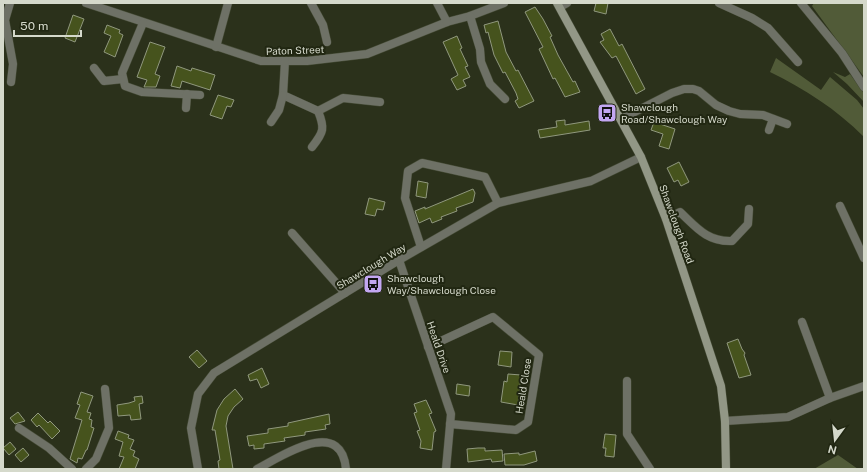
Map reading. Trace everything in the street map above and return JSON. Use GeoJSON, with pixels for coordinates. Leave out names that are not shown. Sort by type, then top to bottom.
{"type":"FeatureCollection","features":[{"type":"Feature","properties":{"kind":"main road","name":"Shawclough Road"},"geometry":{"type":"LineString","coordinates":[[561,4],[641,157],[666,220],[721,386],[725,421],[724,469]]}},
{"type":"Feature","properties":{"kind":"street"},"geometry":{"type":"LineString","coordinates":[[10,3],[4,20],[13,64],[11,82]]}},
{"type":"Feature","properties":{"kind":"street","name":"Paton Street"},"geometry":{"type":"LineString","coordinates":[[86,3],[142,23],[261,61],[285,62],[368,54],[447,22],[470,16],[504,3]]}},
{"type":"Feature","properties":{"kind":"street"},"geometry":{"type":"LineString","coordinates":[[216,47],[228,3]]}},
{"type":"Feature","properties":{"kind":"street"},"geometry":{"type":"LineString","coordinates":[[311,3],[323,25],[327,42]]}},
{"type":"Feature","properties":{"kind":"street"},"geometry":{"type":"LineString","coordinates":[[437,3],[447,22]]}},
{"type":"Feature","properties":{"kind":"street"},"geometry":{"type":"LineString","coordinates":[[718,3],[752,18],[768,28],[798,62]]}},
{"type":"Feature","properties":{"kind":"street"},"geometry":{"type":"LineString","coordinates":[[801,3],[842,53],[864,87]]}},
{"type":"Feature","properties":{"kind":"street"},"geometry":{"type":"LineString","coordinates":[[470,16],[480,49],[483,68],[490,84],[505,99]]}},
{"type":"Feature","properties":{"kind":"street"},"geometry":{"type":"LineString","coordinates":[[142,23],[122,74],[125,86],[142,92],[200,95]]}},
{"type":"Feature","properties":{"kind":"street"},"geometry":{"type":"LineString","coordinates":[[271,122],[279,110],[283,95],[285,62]]}},
{"type":"Feature","properties":{"kind":"street"},"geometry":{"type":"LineString","coordinates":[[94,68],[104,82],[123,79]]}},
{"type":"Feature","properties":{"kind":"street"},"geometry":{"type":"LineString","coordinates":[[621,119],[672,93],[684,89],[699,91],[716,105],[729,111],[740,114],[763,115],[786,124]]}},
{"type":"Feature","properties":{"kind":"street"},"geometry":{"type":"LineString","coordinates":[[186,108],[187,94]]}},
{"type":"Feature","properties":{"kind":"street"},"geometry":{"type":"LineString","coordinates":[[283,95],[318,111],[323,124],[321,136],[312,147]]}},
{"type":"Feature","properties":{"kind":"street"},"geometry":{"type":"LineString","coordinates":[[318,111],[343,98],[380,102]]}},
{"type":"Feature","properties":{"kind":"street"},"geometry":{"type":"LineString","coordinates":[[769,130],[773,119]]}},
{"type":"Feature","properties":{"kind":"street","name":"Shawclough Way"},"geometry":{"type":"LineString","coordinates":[[198,469],[191,428],[198,394],[214,373],[399,260],[498,203],[591,181],[641,157]]}},
{"type":"Feature","properties":{"kind":"street"},"geometry":{"type":"LineString","coordinates":[[421,247],[405,198],[408,171],[417,165],[422,163],[485,177],[498,203]]}},
{"type":"Feature","properties":{"kind":"street"},"geometry":{"type":"LineString","coordinates":[[840,206],[864,258]]}},
{"type":"Feature","properties":{"kind":"street"},"geometry":{"type":"LineString","coordinates":[[666,220],[680,212],[705,235],[720,242],[732,241],[748,224],[749,209]]}},
{"type":"Feature","properties":{"kind":"street"},"geometry":{"type":"LineString","coordinates":[[292,233],[345,293]]}},
{"type":"Feature","properties":{"kind":"street","name":"Heald Drive"},"geometry":{"type":"LineString","coordinates":[[399,260],[451,414],[450,442],[446,469]]}},
{"type":"Feature","properties":{"kind":"street","name":"Heald Close"},"geometry":{"type":"LineString","coordinates":[[428,347],[493,317],[539,355],[528,422],[516,430],[450,424]]}},
{"type":"Feature","properties":{"kind":"street"},"geometry":{"type":"LineString","coordinates":[[802,322],[830,398]]}},
{"type":"Feature","properties":{"kind":"street"},"geometry":{"type":"LineString","coordinates":[[627,380],[627,434],[650,469]]}},
{"type":"Feature","properties":{"kind":"street"},"geometry":{"type":"LineString","coordinates":[[725,421],[788,417],[830,398],[864,386]]}},
{"type":"Feature","properties":{"kind":"street"},"geometry":{"type":"LineString","coordinates":[[86,469],[96,459],[109,428],[105,389]]}},
{"type":"Feature","properties":{"kind":"street"},"geometry":{"type":"LineString","coordinates":[[18,428],[49,448],[72,469]]}},
{"type":"Feature","properties":{"kind":"street"},"geometry":{"type":"LineString","coordinates":[[257,469],[297,449],[316,442],[325,442],[334,445],[341,450],[345,458],[346,469]]}},
{"type":"Feature","properties":{"kind":"green space"},"geometry":{"type":"Polygon","coordinates":[[[814,3],[864,3],[864,77],[812,6],[814,3]]]}},
{"type":"Feature","properties":{"kind":"green space"},"geometry":{"type":"Polygon","coordinates":[[[776,58],[821,90],[830,77],[857,100],[864,109],[864,137],[820,100],[796,85],[770,72],[776,58]]]}},
{"type":"Feature","properties":{"kind":"green space"},"geometry":{"type":"Polygon","coordinates":[[[833,72],[845,77],[850,74],[864,93],[864,102],[847,84],[833,72]]]}},
{"type":"Feature","properties":{"kind":"green space"},"geometry":{"type":"Polygon","coordinates":[[[838,455],[858,469],[814,469],[838,455]]]}},
{"type":"Feature","properties":{"kind":"building"},"geometry":{"type":"Polygon","coordinates":[[[596,3],[608,3],[606,14],[594,11],[596,3]]]}},
{"type":"Feature","properties":{"kind":"building"},"geometry":{"type":"Polygon","coordinates":[[[535,7],[552,36],[550,37],[558,55],[573,82],[575,81],[580,92],[565,97],[555,78],[553,79],[539,49],[543,47],[525,12],[535,7]]]}},
{"type":"Feature","properties":{"kind":"building"},"geometry":{"type":"Polygon","coordinates":[[[73,15],[84,19],[75,42],[65,38],[73,15]]]}},
{"type":"Feature","properties":{"kind":"building"},"geometry":{"type":"Polygon","coordinates":[[[498,21],[506,52],[516,71],[518,70],[534,101],[519,108],[515,101],[518,99],[516,93],[505,72],[503,73],[494,55],[488,32],[486,33],[484,25],[498,21]]]}},
{"type":"Feature","properties":{"kind":"building"},"geometry":{"type":"Polygon","coordinates":[[[107,25],[120,30],[119,33],[123,35],[115,57],[104,52],[111,36],[104,33],[107,25]]]}},
{"type":"Feature","properties":{"kind":"building"},"geometry":{"type":"Polygon","coordinates":[[[610,29],[619,46],[622,44],[645,89],[636,94],[616,56],[612,58],[600,42],[604,40],[601,34],[610,29]]]}},
{"type":"Feature","properties":{"kind":"building"},"geometry":{"type":"Polygon","coordinates":[[[457,36],[462,48],[460,49],[468,66],[465,67],[470,77],[463,80],[466,86],[457,90],[451,79],[458,75],[443,42],[457,36]]]}},
{"type":"Feature","properties":{"kind":"building"},"geometry":{"type":"Polygon","coordinates":[[[150,42],[165,47],[155,74],[160,76],[156,87],[144,87],[147,80],[137,77],[150,42]]]}},
{"type":"Feature","properties":{"kind":"building"},"geometry":{"type":"Polygon","coordinates":[[[177,66],[191,71],[192,68],[215,75],[210,90],[182,81],[180,88],[171,86],[177,66]]]}},
{"type":"Feature","properties":{"kind":"building"},"geometry":{"type":"Polygon","coordinates":[[[218,95],[234,100],[231,107],[227,106],[222,119],[210,115],[218,95]]]}},
{"type":"Feature","properties":{"kind":"building"},"geometry":{"type":"Polygon","coordinates":[[[565,120],[565,125],[589,121],[590,130],[540,138],[538,130],[557,127],[556,121],[565,120]]]}},
{"type":"Feature","properties":{"kind":"building"},"geometry":{"type":"Polygon","coordinates":[[[654,122],[675,129],[669,149],[659,146],[663,134],[651,130],[654,122]]]}},
{"type":"Feature","properties":{"kind":"building"},"geometry":{"type":"Polygon","coordinates":[[[679,162],[689,182],[681,186],[678,180],[674,182],[667,168],[679,162]]]}},
{"type":"Feature","properties":{"kind":"building"},"geometry":{"type":"Polygon","coordinates":[[[418,181],[428,183],[426,198],[416,196],[418,181]]]}},
{"type":"Feature","properties":{"kind":"building"},"geometry":{"type":"Polygon","coordinates":[[[473,189],[475,193],[473,202],[456,208],[457,211],[441,217],[442,219],[432,223],[430,218],[419,223],[415,211],[425,207],[425,209],[473,189]]]}},
{"type":"Feature","properties":{"kind":"building"},"geometry":{"type":"Polygon","coordinates":[[[369,198],[385,202],[383,210],[377,209],[375,216],[365,214],[369,198]]]}},
{"type":"Feature","properties":{"kind":"building"},"geometry":{"type":"Polygon","coordinates":[[[738,339],[745,353],[744,355],[751,375],[739,378],[727,343],[738,339]]]}},
{"type":"Feature","properties":{"kind":"building"},"geometry":{"type":"Polygon","coordinates":[[[197,350],[207,361],[199,368],[189,357],[197,350]]]}},
{"type":"Feature","properties":{"kind":"building"},"geometry":{"type":"Polygon","coordinates":[[[500,351],[512,352],[511,367],[498,365],[500,351]]]}},
{"type":"Feature","properties":{"kind":"building"},"geometry":{"type":"Polygon","coordinates":[[[262,368],[269,384],[261,388],[257,379],[250,381],[248,375],[262,368]]]}},
{"type":"Feature","properties":{"kind":"building"},"geometry":{"type":"Polygon","coordinates":[[[508,374],[521,375],[518,405],[501,402],[504,381],[507,382],[508,374]]]}},
{"type":"Feature","properties":{"kind":"building"},"geometry":{"type":"Polygon","coordinates":[[[457,384],[470,386],[469,396],[456,394],[457,384]]]}},
{"type":"Feature","properties":{"kind":"building"},"geometry":{"type":"Polygon","coordinates":[[[235,389],[243,399],[234,407],[228,416],[226,426],[233,469],[219,469],[218,461],[220,460],[215,430],[212,430],[217,410],[224,399],[235,389]]]}},
{"type":"Feature","properties":{"kind":"building"},"geometry":{"type":"Polygon","coordinates":[[[81,392],[93,396],[87,412],[91,413],[89,419],[92,420],[91,427],[94,428],[87,450],[82,459],[78,458],[77,463],[70,459],[82,420],[75,418],[80,405],[77,404],[81,392]]]}},
{"type":"Feature","properties":{"kind":"building"},"geometry":{"type":"Polygon","coordinates":[[[142,396],[143,403],[139,404],[141,419],[131,420],[130,415],[118,416],[117,405],[135,401],[134,397],[142,396]]]}},
{"type":"Feature","properties":{"kind":"building"},"geometry":{"type":"Polygon","coordinates":[[[426,400],[432,413],[429,414],[436,431],[434,432],[432,450],[420,448],[421,441],[417,431],[420,430],[414,413],[417,412],[414,404],[426,400]]]}},
{"type":"Feature","properties":{"kind":"building"},"geometry":{"type":"Polygon","coordinates":[[[18,412],[25,421],[15,424],[10,418],[18,412]]]}},
{"type":"Feature","properties":{"kind":"building"},"geometry":{"type":"Polygon","coordinates":[[[38,413],[48,423],[50,421],[60,431],[52,439],[39,425],[37,427],[31,420],[38,413]]]}},
{"type":"Feature","properties":{"kind":"building"},"geometry":{"type":"Polygon","coordinates":[[[329,414],[330,424],[325,425],[326,429],[305,432],[305,435],[284,438],[285,441],[264,444],[264,448],[254,449],[254,445],[249,446],[247,436],[268,433],[268,429],[288,426],[288,423],[329,414]]]}},
{"type":"Feature","properties":{"kind":"building"},"geometry":{"type":"Polygon","coordinates":[[[118,431],[129,435],[128,438],[134,440],[130,449],[135,451],[133,456],[139,459],[135,469],[119,469],[124,457],[119,456],[123,442],[115,439],[118,431]]]}},
{"type":"Feature","properties":{"kind":"building"},"geometry":{"type":"Polygon","coordinates":[[[605,434],[616,435],[614,457],[605,456],[606,448],[603,448],[605,434]]]}},
{"type":"Feature","properties":{"kind":"building"},"geometry":{"type":"Polygon","coordinates":[[[10,442],[16,449],[9,455],[3,448],[10,442]]]}},
{"type":"Feature","properties":{"kind":"building"},"geometry":{"type":"Polygon","coordinates":[[[23,448],[29,455],[21,462],[15,455],[23,448]]]}},
{"type":"Feature","properties":{"kind":"building"},"geometry":{"type":"Polygon","coordinates":[[[485,448],[485,451],[502,450],[503,461],[492,462],[491,459],[468,462],[467,449],[485,448]]]}},
{"type":"Feature","properties":{"kind":"building"},"geometry":{"type":"Polygon","coordinates":[[[535,451],[537,461],[524,465],[505,465],[504,454],[519,453],[519,455],[535,451]]]}},
{"type":"Feature","properties":{"kind":"place","name":"Shawclough Road/Shawclough Way"},"geometry":{"type":"Point","coordinates":[607,113]}},
{"type":"Feature","properties":{"kind":"place","name":"Shawclough Way/Shawclough Close"},"geometry":{"type":"Point","coordinates":[373,284]}}]}
